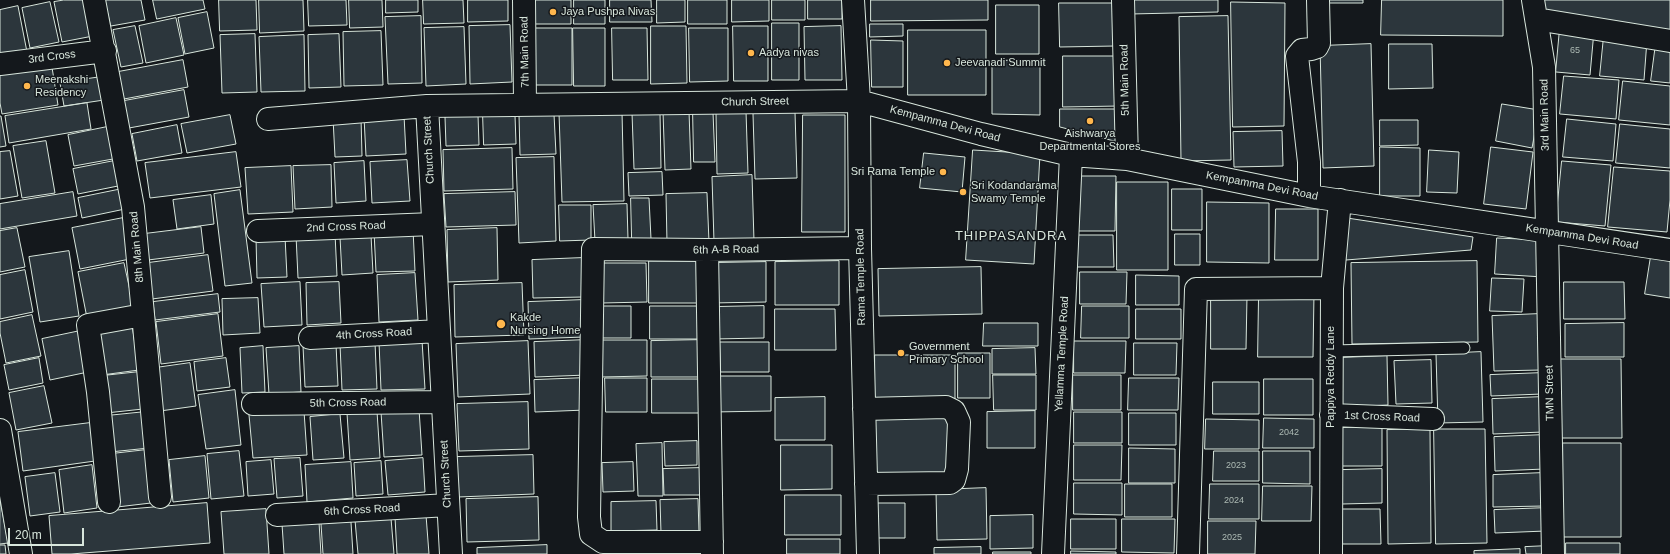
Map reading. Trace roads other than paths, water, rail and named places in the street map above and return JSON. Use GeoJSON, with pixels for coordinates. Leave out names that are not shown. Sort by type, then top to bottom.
{"type":"FeatureCollection","features":[{"type":"Feature","properties":{"kind":"street","name":"8th Main Road"},"geometry":{"type":"LineString","coordinates":[[94,0],[134,207],[160,497]]}},
{"type":"Feature","properties":{"kind":"street","name":"7th Main Road"},"geometry":{"type":"LineString","coordinates":[[524,0],[525,105]]}},
{"type":"Feature","properties":{"kind":"street","name":"Rama Temple Road"},"geometry":{"type":"LineString","coordinates":[[853,0],[859,101],[860,248],[864,409],[868,464],[868,554]]}},
{"type":"Feature","properties":{"kind":"street","name":"5th Main Road"},"geometry":{"type":"LineString","coordinates":[[1123,0],[1127,159]]}},
{"type":"Feature","properties":{"kind":"street"},"geometry":{"type":"LineString","coordinates":[[1309,196],[1309,162],[1298,56],[1302,50],[1311,50],[1317,47],[1318,0]]}},
{"type":"Feature","properties":{"kind":"street"},"geometry":{"type":"LineString","coordinates":[[1534,10],[1670,41]]}},
{"type":"Feature","properties":{"kind":"street","name":"3rd Main Road"},"geometry":{"type":"LineString","coordinates":[[1534,10],[1544,67],[1548,232]]}},
{"type":"Feature","properties":{"kind":"street","name":"3rd Cross"},"geometry":{"type":"LineString","coordinates":[[0,64],[105,51]]}},
{"type":"Feature","properties":{"kind":"street","name":"Church Street"},"geometry":{"type":"LineString","coordinates":[[451,554],[427,106],[859,101]]}},
{"type":"Feature","properties":{"kind":"street","name":"Kempamma Devi Road"},"geometry":{"type":"LineString","coordinates":[[859,101],[982,134],[1071,155],[1127,159],[1309,196],[1670,250]]}},
{"type":"Feature","properties":{"kind":"street"},"geometry":{"type":"LineString","coordinates":[[268,119],[427,106]]}},
{"type":"Feature","properties":{"kind":"street","name":"Yellamma Temple Road"},"geometry":{"type":"LineString","coordinates":[[1053,554],[1071,155]]}},
{"type":"Feature","properties":{"kind":"street","name":"Pappiya Reddy Lane"},"geometry":{"type":"LineString","coordinates":[[1331,554],[1332,288],[1340,200]]}},
{"type":"Feature","properties":{"kind":"street","name":"2nd Cross Road"},"geometry":{"type":"LineString","coordinates":[[258,231],[433,224]]}},
{"type":"Feature","properties":{"kind":"street","name":"TMN Street"},"geometry":{"type":"LineString","coordinates":[[1548,232],[1552,554]]}},
{"type":"Feature","properties":{"kind":"street","name":"6th A-B Road"},"geometry":{"type":"LineString","coordinates":[[712,548],[603,542],[591,534],[589,517],[593,249],[707,250],[860,248]]}},
{"type":"Feature","properties":{"kind":"street"},"geometry":{"type":"LineString","coordinates":[[707,250],[712,548]]}},
{"type":"Feature","properties":{"kind":"street"},"geometry":{"type":"LineString","coordinates":[[1188,554],[1196,289],[1332,288]]}},
{"type":"Feature","properties":{"kind":"street"},"geometry":{"type":"LineString","coordinates":[[109,502],[98,392],[88,325],[143,315]]}},
{"type":"Feature","properties":{"kind":"street","name":"4th Cross Road"},"geometry":{"type":"LineString","coordinates":[[310,338],[439,331]]}},
{"type":"Feature","properties":{"kind":"street","name":"5th Cross Road"},"geometry":{"type":"LineString","coordinates":[[253,404],[442,402]]}},
{"type":"Feature","properties":{"kind":"street"},"geometry":{"type":"LineString","coordinates":[[864,409],[946,407],[954,411],[959,422],[957,469],[954,480],[950,483],[868,464]]}},
{"type":"Feature","properties":{"kind":"street","name":"1st Cross Road"},"geometry":{"type":"LineString","coordinates":[[1331,415],[1433,419]]}},
{"type":"Feature","properties":{"kind":"street"},"geometry":{"type":"LineString","coordinates":[[0,430],[21,554]]}},
{"type":"Feature","properties":{"kind":"street","name":"6th Cross Road"},"geometry":{"type":"LineString","coordinates":[[277,515],[448,505]]}},
{"type":"Feature","properties":{"kind":"lane"},"geometry":{"type":"LineString","coordinates":[[1331,351],[1464,348]]}},
{"type":"Feature","properties":{"kind":"place","name":"Jaya Pushpa Nivas"},"geometry":{"type":"Point","coordinates":[553,12]}},
{"type":"Feature","properties":{"kind":"place","name":"Aadya nivas"},"geometry":{"type":"Point","coordinates":[751,53]}},
{"type":"Feature","properties":{"kind":"place","name":"Jeevanadi Summit"},"geometry":{"type":"Point","coordinates":[947,63]}},
{"type":"Feature","properties":{"kind":"place","name":"Meenakshi Residency"},"geometry":{"type":"Point","coordinates":[27,86]}},
{"type":"Feature","properties":{"kind":"place","name":"Aishwarya Departmental Stores"},"geometry":{"type":"Point","coordinates":[1090,121]}},
{"type":"Feature","properties":{"kind":"place","name":"Sri Rama Temple"},"geometry":{"type":"Point","coordinates":[943,172]}},
{"type":"Feature","properties":{"kind":"place","name":"Sri Kodandarama Swamy Temple"},"geometry":{"type":"Point","coordinates":[963,192]}},
{"type":"Feature","properties":{"kind":"place","name":"Kakde Nursing Home"},"geometry":{"type":"Point","coordinates":[501,324]}},
{"type":"Feature","properties":{"kind":"place","name":"Government Primary School"},"geometry":{"type":"Point","coordinates":[901,353]}},
{"type":"Feature","properties":{"kind":"district","name":"THIPPASANDRA"},"geometry":{"type":"Point","coordinates":[1011,236]}}]}
